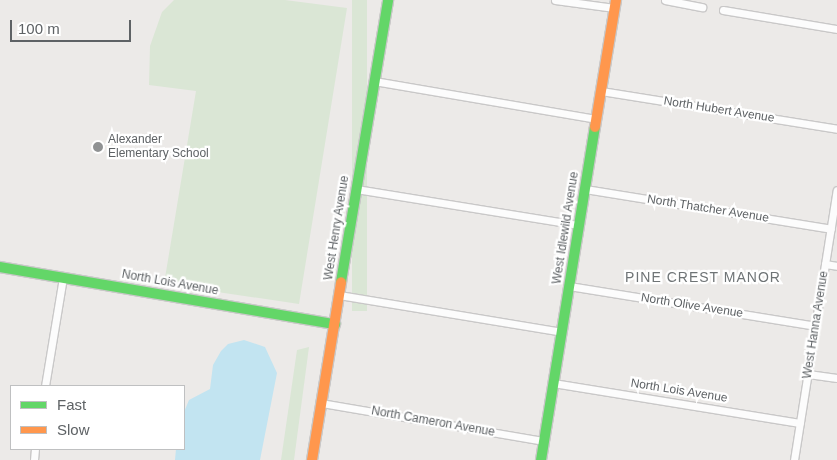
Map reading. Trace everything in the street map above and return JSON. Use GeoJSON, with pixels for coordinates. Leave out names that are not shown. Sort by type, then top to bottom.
{"type":"FeatureCollection","features":[{"type":"Feature","properties":{"kind":"street","name":"West Henry Avenue"},"geometry":{"type":"LineString","coordinates":[[312,460],[388,0]]}},
{"type":"Feature","properties":{"kind":"street"},"geometry":{"type":"LineString","coordinates":[[555,0],[615,4]]}},
{"type":"Feature","properties":{"kind":"street"},"geometry":{"type":"LineString","coordinates":[[665,0],[702,7]]}},
{"type":"Feature","properties":{"kind":"street","name":"West Idlewild Avenue"},"geometry":{"type":"LineString","coordinates":[[541,460],[615,4]]}},
{"type":"Feature","properties":{"kind":"street"},"geometry":{"type":"LineString","coordinates":[[723,10],[837,29]]}},
{"type":"Feature","properties":{"kind":"street"},"geometry":{"type":"LineString","coordinates":[[374,81],[596,119]]}},
{"type":"Feature","properties":{"kind":"street","name":"North Hubert Avenue"},"geometry":{"type":"LineString","coordinates":[[601,91],[837,129]]}},
{"type":"Feature","properties":{"kind":"street"},"geometry":{"type":"LineString","coordinates":[[356,189],[579,225]]}},
{"type":"Feature","properties":{"kind":"street","name":"North Thatcher Avenue"},"geometry":{"type":"LineString","coordinates":[[585,189],[831,229]]}},
{"type":"Feature","properties":{"kind":"street","name":"West Hanna Avenue"},"geometry":{"type":"LineString","coordinates":[[794,460],[837,190]]}},
{"type":"Feature","properties":{"kind":"street"},"geometry":{"type":"LineString","coordinates":[[825,264],[837,266]]}},
{"type":"Feature","properties":{"kind":"street","name":"North Lois Avenue"},"geometry":{"type":"LineString","coordinates":[[0,267],[335,324]]}},
{"type":"Feature","properties":{"kind":"street"},"geometry":{"type":"LineString","coordinates":[[46,385],[63,277]]}},
{"type":"Feature","properties":{"kind":"street","name":"North Olive Avenue"},"geometry":{"type":"LineString","coordinates":[[569,286],[815,326]]}},
{"type":"Feature","properties":{"kind":"street"},"geometry":{"type":"LineString","coordinates":[[339,295],[562,332]]}},
{"type":"Feature","properties":{"kind":"street"},"geometry":{"type":"LineString","coordinates":[[808,374],[837,378]]}},
{"type":"Feature","properties":{"kind":"street","name":"North Lois Avenue"},"geometry":{"type":"LineString","coordinates":[[553,383],[800,422]]}},
{"type":"Feature","properties":{"kind":"street","name":"North Cameron Avenue"},"geometry":{"type":"LineString","coordinates":[[321,403],[544,441]]}},
{"type":"Feature","properties":{"kind":"green space"},"geometry":{"type":"Polygon","coordinates":[[[174,0],[285,0],[347,8],[299,304],[164,284],[196,91],[149,85],[150,46],[162,12],[174,0]]]}},
{"type":"Feature","properties":{"kind":"green space"},"geometry":{"type":"Polygon","coordinates":[[[352,0],[367,0],[367,311],[352,311],[352,0]]]}},
{"type":"Feature","properties":{"kind":"green space"},"geometry":{"type":"Polygon","coordinates":[[[309,347],[294,460],[281,460],[297,350],[309,347]]]}},
{"type":"Feature","properties":{"kind":"water"},"geometry":{"type":"Polygon","coordinates":[[[244,340],[265,347],[277,373],[260,460],[175,460],[176,450],[185,450],[185,410],[189,400],[210,389],[213,365],[221,351],[228,344],[244,340]]]}},
{"type":"Feature","properties":{"kind":"traffic: fast"},"geometry":{"type":"LineString","coordinates":[[341,282],[388,0]]}},
{"type":"Feature","properties":{"kind":"traffic: fast"},"geometry":{"type":"LineString","coordinates":[[541,460],[595,127]]}},
{"type":"Feature","properties":{"kind":"traffic: fast"},"geometry":{"type":"LineString","coordinates":[[0,267],[335,324]]}},
{"type":"Feature","properties":{"kind":"traffic: slow"},"geometry":{"type":"LineString","coordinates":[[595,127],[616,0]]}},
{"type":"Feature","properties":{"kind":"traffic: slow"},"geometry":{"type":"LineString","coordinates":[[312,460],[341,282]]}},
{"type":"Feature","properties":{"kind":"place","name":"Alexander Elementary School"},"geometry":{"type":"Point","coordinates":[98,147]}},
{"type":"Feature","properties":{"kind":"district","name":"PINE CREST MANOR"},"geometry":{"type":"Point","coordinates":[703,277]}}]}
